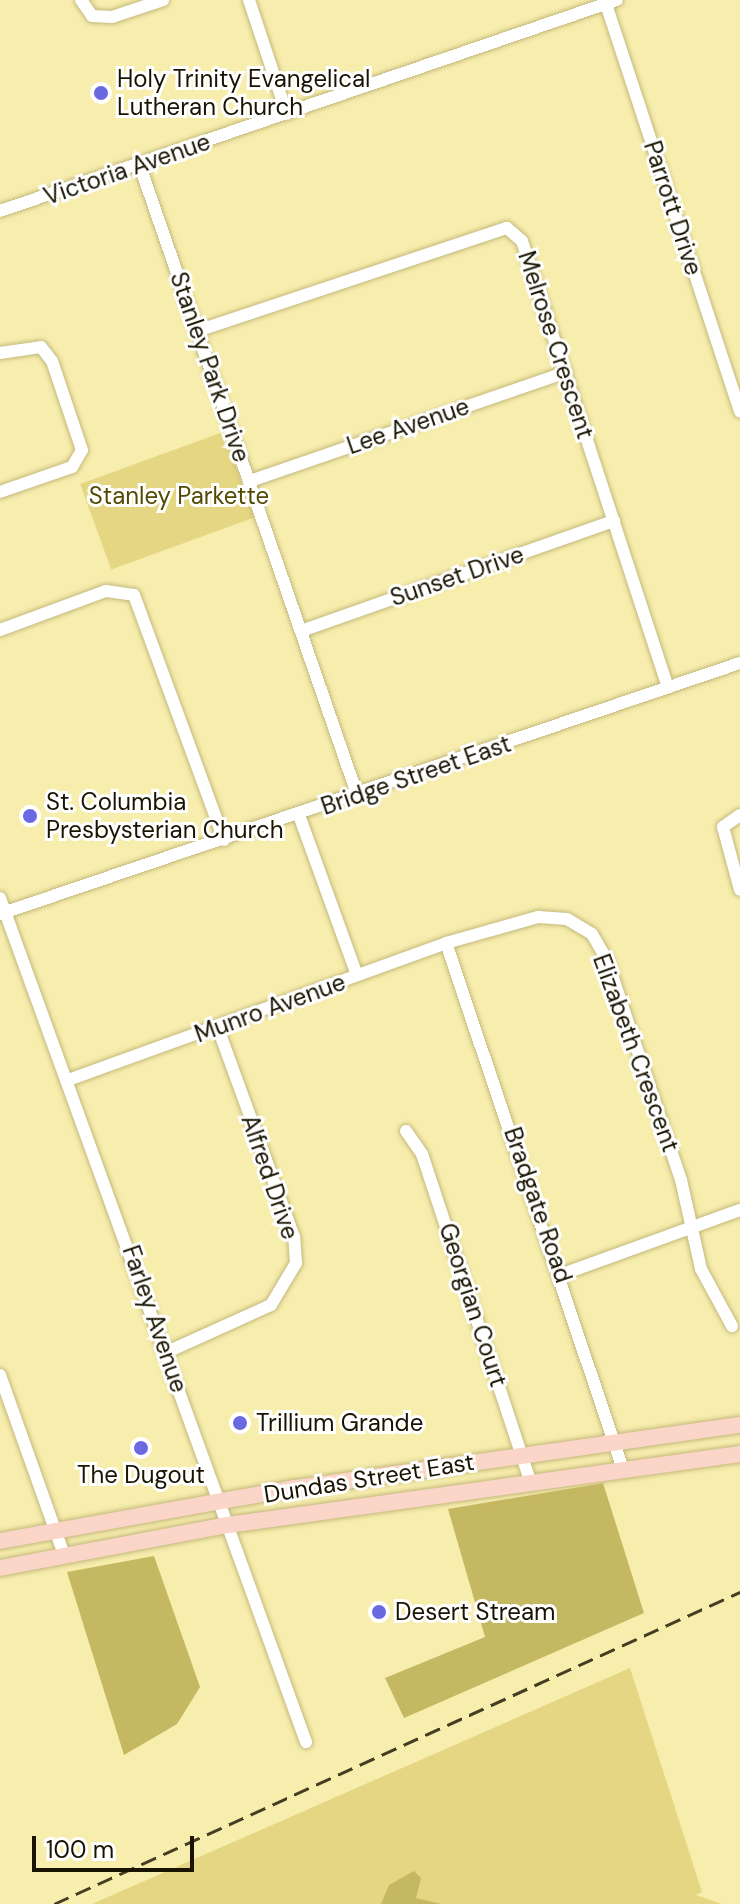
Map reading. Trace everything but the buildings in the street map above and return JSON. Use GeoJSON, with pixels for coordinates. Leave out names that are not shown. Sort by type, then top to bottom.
{"type":"FeatureCollection","features":[{"type":"Feature","properties":{"kind":"main road","name":"Dundas Street East"},"geometry":{"type":"LineString","coordinates":[[0,1541],[219,1500],[740,1425]]}},
{"type":"Feature","properties":{"kind":"main road","name":"Dundas Street East"},"geometry":{"type":"LineString","coordinates":[[0,1568],[228,1525],[740,1454]]}},
{"type":"Feature","properties":{"kind":"main road"},"geometry":{"type":"LineString","coordinates":[[296,1488],[300,1514]]}},
{"type":"Feature","properties":{"kind":"street"},"geometry":{"type":"LineString","coordinates":[[81,0],[92,16],[112,17],[163,0]]}},
{"type":"Feature","properties":{"kind":"street"},"geometry":{"type":"LineString","coordinates":[[249,0],[287,114]]}},
{"type":"Feature","properties":{"kind":"street","name":"Victoria Avenue"},"geometry":{"type":"LineString","coordinates":[[0,211],[140,166],[611,2]]}},
{"type":"Feature","properties":{"kind":"street","name":"Parrott Drive"},"geometry":{"type":"LineString","coordinates":[[611,2],[740,412]]}},
{"type":"Feature","properties":{"kind":"street","name":"Stanley Park Drive"},"geometry":{"type":"LineString","coordinates":[[140,166],[357,794]]}},
{"type":"Feature","properties":{"kind":"street","name":"Melrose Crescent"},"geometry":{"type":"LineString","coordinates":[[197,331],[507,228],[522,241],[668,687]]}},
{"type":"Feature","properties":{"kind":"street"},"geometry":{"type":"LineString","coordinates":[[0,353],[41,347],[52,361],[82,450],[72,467],[0,492]]}},
{"type":"Feature","properties":{"kind":"street","name":"Lee Avenue"},"geometry":{"type":"LineString","coordinates":[[250,481],[566,372]]}},
{"type":"Feature","properties":{"kind":"street","name":"Sunset Drive"},"geometry":{"type":"LineString","coordinates":[[301,631],[614,521]]}},
{"type":"Feature","properties":{"kind":"street"},"geometry":{"type":"LineString","coordinates":[[0,630],[106,591],[134,595],[224,840]]}},
{"type":"Feature","properties":{"kind":"street","name":"Bridge Street East"},"geometry":{"type":"LineString","coordinates":[[3,913],[740,663]]}},
{"type":"Feature","properties":{"kind":"street","name":"Munro Avenue"},"geometry":{"type":"LineString","coordinates":[[68,1080],[357,975],[299,815]]}},
{"type":"Feature","properties":{"kind":"street"},"geometry":{"type":"LineString","coordinates":[[740,815],[723,827],[740,890]]}},
{"type":"Feature","properties":{"kind":"street","name":"Farley Avenue"},"geometry":{"type":"LineString","coordinates":[[0,898],[306,1742]]}},
{"type":"Feature","properties":{"kind":"street","name":"Elizabeth Crescent"},"geometry":{"type":"LineString","coordinates":[[357,975],[446,943],[538,917],[567,919],[592,934],[619,992],[710,1294],[732,1326]]}},
{"type":"Feature","properties":{"kind":"street","name":"Bradgate Road"},"geometry":{"type":"LineString","coordinates":[[446,943],[563,1274],[619,1442],[623,1469]]}},
{"type":"Feature","properties":{"kind":"street","name":"Alfred Drive"},"geometry":{"type":"LineString","coordinates":[[167,1352],[271,1305],[296,1263],[294,1237],[218,1028]]}},
{"type":"Feature","properties":{"kind":"street","name":"Georgian Court"},"geometry":{"type":"LineString","coordinates":[[406,1131],[422,1154],[531,1483]]}},
{"type":"Feature","properties":{"kind":"street"},"geometry":{"type":"LineString","coordinates":[[563,1274],[740,1210]]}},
{"type":"Feature","properties":{"kind":"street"},"geometry":{"type":"LineString","coordinates":[[0,1375],[64,1555]]}},
{"type":"Feature","properties":{"kind":"green space","name":"Stanley Parkette"},"geometry":{"type":"Polygon","coordinates":[[[223,432],[254,518],[111,569],[80,484],[223,432]]]}},
{"type":"Feature","properties":{"kind":"green space"},"geometry":{"type":"Polygon","coordinates":[[[630,1668],[702,1892],[696,1895],[722,1904],[92,1904],[630,1668]]]}},
{"type":"Feature","properties":{"kind":"shaded area"},"geometry":{"type":"Polygon","coordinates":[[[603,1483],[644,1613],[404,1718],[385,1678],[485,1637],[448,1509],[603,1483]]]}},
{"type":"Feature","properties":{"kind":"shaded area"},"geometry":{"type":"Polygon","coordinates":[[[154,1556],[200,1687],[177,1724],[124,1755],[67,1572],[154,1556]]]}},
{"type":"Feature","properties":{"kind":"shaded area"},"geometry":{"type":"Polygon","coordinates":[[[414,1871],[421,1878],[416,1898],[441,1904],[381,1904],[389,1885],[414,1871]]]}},
{"type":"Feature","properties":{"kind":"railway"},"geometry":{"type":"LineString","coordinates":[[54,1904],[740,1592]]}},
{"type":"Feature","properties":{"kind":"place","name":"Holy Trinity Evangelical Lutheran Church"},"geometry":{"type":"Point","coordinates":[101,93]}},
{"type":"Feature","properties":{"kind":"place","name":"St. Columbia Presbysterian Church"},"geometry":{"type":"Point","coordinates":[30,816]}},
{"type":"Feature","properties":{"kind":"place","name":"Trillium Grande"},"geometry":{"type":"Point","coordinates":[240,1423]}},
{"type":"Feature","properties":{"kind":"place","name":"The Dugout"},"geometry":{"type":"Point","coordinates":[141,1448]}},
{"type":"Feature","properties":{"kind":"place","name":"Desert Stream"},"geometry":{"type":"Point","coordinates":[379,1612]}}]}
